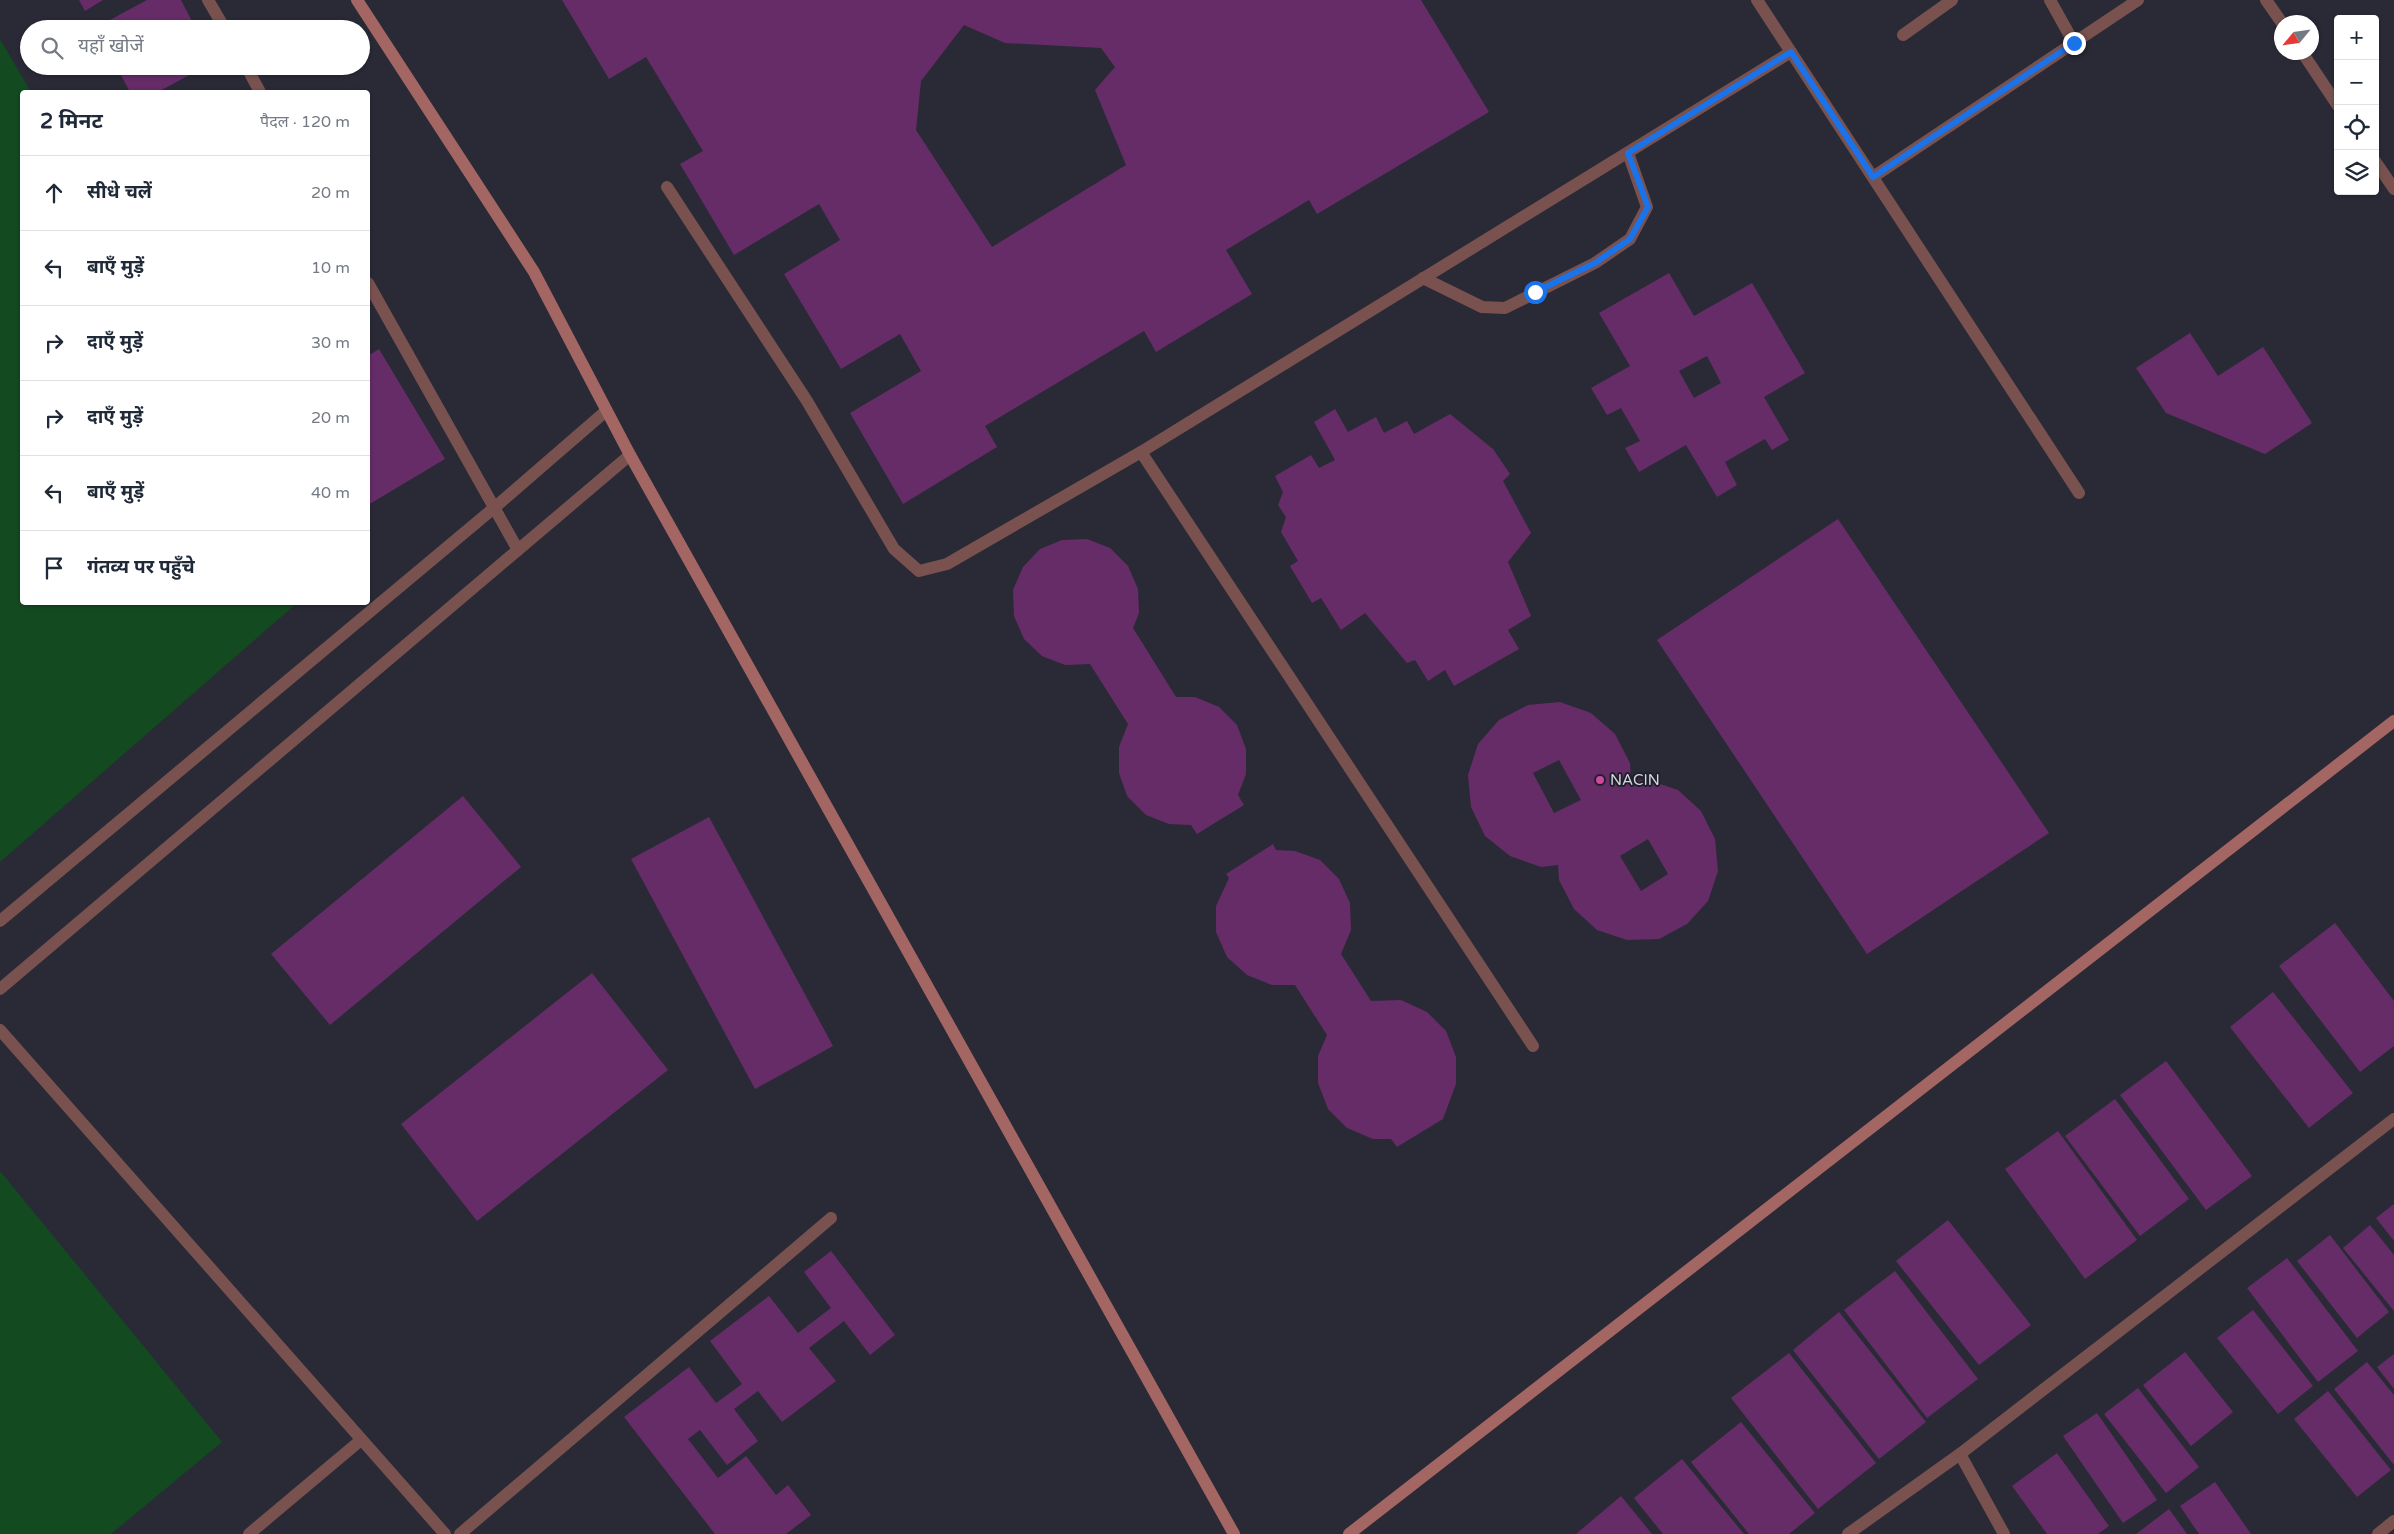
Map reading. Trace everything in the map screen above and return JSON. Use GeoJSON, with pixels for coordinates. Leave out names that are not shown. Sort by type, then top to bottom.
{"type":"FeatureCollection","features":[{"type":"Feature","properties":{"kind":"street"},"geometry":{"type":"LineString","coordinates":[[208,0],[219,20]]}},
{"type":"Feature","properties":{"kind":"street"},"geometry":{"type":"LineString","coordinates":[[357,0],[534,272],[630,455],[1234,1534]]}},
{"type":"Feature","properties":{"kind":"street"},"geometry":{"type":"LineString","coordinates":[[1757,0],[2079,493]]}},
{"type":"Feature","properties":{"kind":"street"},"geometry":{"type":"LineString","coordinates":[[1903,35],[1952,0]]}},
{"type":"Feature","properties":{"kind":"street"},"geometry":{"type":"LineString","coordinates":[[2050,0],[2074,43]]}},
{"type":"Feature","properties":{"kind":"street"},"geometry":{"type":"LineString","coordinates":[[1873,177],[2138,0]]}},
{"type":"Feature","properties":{"kind":"street"},"geometry":{"type":"LineString","coordinates":[[2266,0],[2277,15]]}},
{"type":"Feature","properties":{"kind":"street"},"geometry":{"type":"LineString","coordinates":[[667,187],[807,401],[894,549],[919,571],[947,564],[1141,452],[1791,52]]}},
{"type":"Feature","properties":{"kind":"street"},"geometry":{"type":"LineString","coordinates":[[2307,60],[2337,105]]}},
{"type":"Feature","properties":{"kind":"street"},"geometry":{"type":"LineString","coordinates":[[251,75],[259,90]]}},
{"type":"Feature","properties":{"kind":"street"},"geometry":{"type":"LineString","coordinates":[[1423,278],[1482,307],[1505,308],[1595,263],[1630,239],[1648,207],[1628,153]]}},
{"type":"Feature","properties":{"kind":"street"},"geometry":{"type":"LineString","coordinates":[[2379,167],[2394,189]]}},
{"type":"Feature","properties":{"kind":"street"},"geometry":{"type":"LineString","coordinates":[[370,287],[518,550]]}},
{"type":"Feature","properties":{"kind":"street"},"geometry":{"type":"LineString","coordinates":[[0,921],[494,508],[606,411]]}},
{"type":"Feature","properties":{"kind":"street"},"geometry":{"type":"LineString","coordinates":[[1141,452],[1533,1046]]}},
{"type":"Feature","properties":{"kind":"street"},"geometry":{"type":"LineString","coordinates":[[0,989],[630,455]]}},
{"type":"Feature","properties":{"kind":"street"},"geometry":{"type":"LineString","coordinates":[[1349,1534],[2394,721]]}},
{"type":"Feature","properties":{"kind":"street"},"geometry":{"type":"LineString","coordinates":[[0,1030],[445,1534]]}},
{"type":"Feature","properties":{"kind":"street"},"geometry":{"type":"LineString","coordinates":[[1848,1534],[1960,1454],[2394,1119]]}},
{"type":"Feature","properties":{"kind":"street"},"geometry":{"type":"LineString","coordinates":[[460,1534],[830,1218]]}},
{"type":"Feature","properties":{"kind":"street"},"geometry":{"type":"LineString","coordinates":[[248,1534],[362,1440]]}},
{"type":"Feature","properties":{"kind":"street"},"geometry":{"type":"LineString","coordinates":[[1960,1454],[2004,1534]]}},
{"type":"Feature","properties":{"kind":"street"},"geometry":{"type":"LineString","coordinates":[[2378,1534],[2394,1521]]}},
{"type":"Feature","properties":{"kind":"green space"},"geometry":{"type":"Polygon","coordinates":[[[0,39],[30,90],[20,90],[20,605],[295,605],[0,862],[0,39]]]}},
{"type":"Feature","properties":{"kind":"green space"},"geometry":{"type":"Polygon","coordinates":[[[0,1171],[222,1442],[111,1534],[0,1534],[0,1171]]]}},
{"type":"Feature","properties":{"kind":"building"},"geometry":{"type":"Polygon","coordinates":[[[79,0],[103,0],[85,11],[79,0]]]}},
{"type":"Feature","properties":{"kind":"building"},"geometry":{"type":"Polygon","coordinates":[[[147,0],[181,0],[191,20],[110,20],[147,0]]]}},
{"type":"Feature","properties":{"kind":"building"},"geometry":{"type":"Polygon","coordinates":[[[562,0],[1421,0],[1489,112],[1317,214],[1309,200],[1226,250],[1252,294],[1156,352],[1144,331],[985,426],[997,447],[903,504],[850,413],[921,371],[900,334],[841,369],[784,274],[840,240],[819,204],[734,255],[680,164],[703,151],[646,57],[609,79],[562,0]],[[964,25],[921,81],[916,130],[992,247],[1126,165],[1095,90],[1115,67],[1101,48],[1005,43],[964,25]]]}},
{"type":"Feature","properties":{"kind":"building"},"geometry":{"type":"Polygon","coordinates":[[[121,75],[189,75],[162,90],[129,90],[121,75]]]}},
{"type":"Feature","properties":{"kind":"building"},"geometry":{"type":"Polygon","coordinates":[[[1669,273],[1694,316],[1752,283],[1805,373],[1764,397],[1789,440],[1772,450],[1765,439],[1725,462],[1737,485],[1717,497],[1686,445],[1639,472],[1625,448],[1640,441],[1621,408],[1607,415],[1591,388],[1630,366],[1599,313],[1669,273]],[[1707,356],[1679,371],[1694,398],[1721,383],[1707,356]]]}},
{"type":"Feature","properties":{"kind":"building"},"geometry":{"type":"Polygon","coordinates":[[[2190,333],[2218,376],[2263,347],[2312,423],[2265,454],[2166,413],[2136,368],[2190,333]]]}},
{"type":"Feature","properties":{"kind":"building"},"geometry":{"type":"Polygon","coordinates":[[[379,349],[445,459],[370,504],[370,355],[379,349]]]}},
{"type":"Feature","properties":{"kind":"building"},"geometry":{"type":"Polygon","coordinates":[[[1335,409],[1348,432],[1376,417],[1384,433],[1407,421],[1414,434],[1450,414],[1493,449],[1510,474],[1503,481],[1531,533],[1508,562],[1531,616],[1508,630],[1519,649],[1454,686],[1445,670],[1428,681],[1415,660],[1407,663],[1365,613],[1341,630],[1321,598],[1312,603],[1290,566],[1298,561],[1281,532],[1286,517],[1278,505],[1283,492],[1275,476],[1311,455],[1319,468],[1335,460],[1314,422],[1335,409]]]}},
{"type":"Feature","properties":{"kind":"building"},"geometry":{"type":"Polygon","coordinates":[[[1838,519],[2049,833],[1867,954],[1657,640],[1838,519]]]}},
{"type":"Feature","properties":{"kind":"building"},"geometry":{"type":"Polygon","coordinates":[[[1087,539],[1110,548],[1128,566],[1138,589],[1139,613],[1133,628],[1176,697],[1195,697],[1219,707],[1237,725],[1246,749],[1246,774],[1238,795],[1244,805],[1197,834],[1191,825],[1169,824],[1146,815],[1127,796],[1119,773],[1119,747],[1128,724],[1090,664],[1065,665],[1042,656],[1024,639],[1014,616],[1013,590],[1023,567],[1040,549],[1062,540],[1087,539]]]}},
{"type":"Feature","properties":{"kind":"building"},"geometry":{"type":"Polygon","coordinates":[[[1560,702],[1591,713],[1615,734],[1630,763],[1631,781],[1648,780],[1678,790],[1701,811],[1715,839],[1718,871],[1708,901],[1687,924],[1659,939],[1627,940],[1597,930],[1574,909],[1559,880],[1558,865],[1541,867],[1510,856],[1485,836],[1471,807],[1468,775],[1478,744],[1499,720],[1528,705],[1560,702]],[[1559,760],[1533,773],[1554,813],[1581,800],[1559,760]],[[1648,839],[1620,856],[1641,891],[1668,874],[1648,839]]]}},
{"type":"Feature","properties":{"kind":"building"},"geometry":{"type":"Polygon","coordinates":[[[463,796],[521,867],[330,1025],[271,954],[463,796]]]}},
{"type":"Feature","properties":{"kind":"building"},"geometry":{"type":"Polygon","coordinates":[[[709,817],[833,1046],[755,1089],[631,859],[709,817]]]}},
{"type":"Feature","properties":{"kind":"building"},"geometry":{"type":"Polygon","coordinates":[[[1273,844],[1276,850],[1295,851],[1320,860],[1339,879],[1350,903],[1351,930],[1341,954],[1371,1001],[1401,1000],[1427,1012],[1446,1031],[1456,1057],[1456,1084],[1443,1119],[1397,1147],[1391,1139],[1373,1139],[1347,1128],[1328,1109],[1318,1083],[1318,1056],[1327,1035],[1295,985],[1272,985],[1247,975],[1227,957],[1216,932],[1216,906],[1229,878],[1226,874],[1273,844]]]}},
{"type":"Feature","properties":{"kind":"building"},"geometry":{"type":"Polygon","coordinates":[[[2335,923],[2394,1001],[2394,1046],[2360,1072],[2279,966],[2335,923]]]}},
{"type":"Feature","properties":{"kind":"building"},"geometry":{"type":"Polygon","coordinates":[[[592,973],[668,1070],[477,1221],[401,1124],[592,973]]]}},
{"type":"Feature","properties":{"kind":"building"},"geometry":{"type":"Polygon","coordinates":[[[2273,992],[2353,1093],[2309,1128],[2230,1027],[2273,992]]]}},
{"type":"Feature","properties":{"kind":"building"},"geometry":{"type":"Polygon","coordinates":[[[2166,1061],[2252,1176],[2206,1210],[2120,1095],[2166,1061]]]}},
{"type":"Feature","properties":{"kind":"building"},"geometry":{"type":"Polygon","coordinates":[[[2115,1099],[2189,1199],[2140,1236],[2065,1136],[2115,1099]]]}},
{"type":"Feature","properties":{"kind":"building"},"geometry":{"type":"Polygon","coordinates":[[[2058,1131],[2137,1240],[2085,1279],[2005,1169],[2058,1131]]]}},
{"type":"Feature","properties":{"kind":"building"},"geometry":{"type":"Polygon","coordinates":[[[2394,1204],[2394,1241],[2376,1218],[2394,1204]]]}},
{"type":"Feature","properties":{"kind":"building"},"geometry":{"type":"Polygon","coordinates":[[[1948,1220],[2031,1325],[1979,1365],[1896,1261],[1948,1220]]]}},
{"type":"Feature","properties":{"kind":"building"},"geometry":{"type":"Polygon","coordinates":[[[2370,1225],[2394,1255],[2394,1311],[2343,1248],[2370,1225]]]}},
{"type":"Feature","properties":{"kind":"building"},"geometry":{"type":"Polygon","coordinates":[[[2330,1235],[2389,1312],[2357,1338],[2297,1261],[2330,1235]]]}},
{"type":"Feature","properties":{"kind":"building"},"geometry":{"type":"Polygon","coordinates":[[[831,1251],[895,1335],[870,1355],[844,1321],[809,1348],[836,1381],[782,1422],[758,1391],[734,1409],[758,1441],[727,1465],[700,1430],[688,1439],[718,1478],[746,1456],[776,1495],[788,1485],[811,1515],[786,1534],[715,1534],[624,1417],[689,1367],[716,1403],[742,1384],[710,1341],[769,1296],[798,1333],[831,1308],[804,1272],[831,1251]]]}},
{"type":"Feature","properties":{"kind":"building"},"geometry":{"type":"Polygon","coordinates":[[[2287,1258],[2358,1351],[2318,1382],[2247,1288],[2287,1258]]]}},
{"type":"Feature","properties":{"kind":"building"},"geometry":{"type":"Polygon","coordinates":[[[1895,1271],[1978,1379],[1927,1418],[1844,1310],[1895,1271]]]}},
{"type":"Feature","properties":{"kind":"building"},"geometry":{"type":"Polygon","coordinates":[[[2253,1310],[2313,1386],[2278,1414],[2217,1338],[2253,1310]]]}},
{"type":"Feature","properties":{"kind":"building"},"geometry":{"type":"Polygon","coordinates":[[[1839,1312],[1926,1422],[1879,1459],[1793,1350],[1839,1312]]]}},
{"type":"Feature","properties":{"kind":"building"},"geometry":{"type":"Polygon","coordinates":[[[2185,1352],[2233,1412],[2191,1446],[2143,1385],[2185,1352]]]}},
{"type":"Feature","properties":{"kind":"building"},"geometry":{"type":"Polygon","coordinates":[[[1789,1353],[1876,1463],[1818,1509],[1731,1398],[1789,1353]]]}},
{"type":"Feature","properties":{"kind":"building"},"geometry":{"type":"Polygon","coordinates":[[[2394,1354],[2394,1389],[2377,1367],[2394,1354]]]}},
{"type":"Feature","properties":{"kind":"building"},"geometry":{"type":"Polygon","coordinates":[[[2367,1362],[2394,1395],[2394,1465],[2334,1389],[2367,1362]]]}},
{"type":"Feature","properties":{"kind":"building"},"geometry":{"type":"Polygon","coordinates":[[[2138,1388],[2199,1467],[2166,1493],[2104,1414],[2138,1388]]]}},
{"type":"Feature","properties":{"kind":"building"},"geometry":{"type":"Polygon","coordinates":[[[2328,1391],[2391,1470],[2357,1497],[2294,1419],[2328,1391]]]}},
{"type":"Feature","properties":{"kind":"building"},"geometry":{"type":"Polygon","coordinates":[[[2097,1413],[2157,1500],[2123,1523],[2063,1436],[2097,1413]]]}},
{"type":"Feature","properties":{"kind":"building"},"geometry":{"type":"Polygon","coordinates":[[[1741,1422],[1815,1513],[1789,1534],[1749,1534],[1691,1462],[1741,1422]]]}},
{"type":"Feature","properties":{"kind":"building"},"geometry":{"type":"Polygon","coordinates":[[[2057,1453],[2109,1526],[2098,1534],[2047,1534],[2012,1486],[2057,1453]]]}},
{"type":"Feature","properties":{"kind":"building"},"geometry":{"type":"Polygon","coordinates":[[[1682,1459],[1744,1534],[1663,1534],[1634,1498],[1682,1459]]]}},
{"type":"Feature","properties":{"kind":"building"},"geometry":{"type":"Polygon","coordinates":[[[2215,1482],[2251,1534],[2199,1534],[2180,1506],[2215,1482]]]}},
{"type":"Feature","properties":{"kind":"building"},"geometry":{"type":"Polygon","coordinates":[[[1621,1496],[1652,1534],[1576,1534],[1621,1496]]]}},
{"type":"Feature","properties":{"kind":"building"},"geometry":{"type":"Polygon","coordinates":[[[2169,1509],[2187,1534],[2136,1534],[2169,1509]]]}},
{"type":"Feature","properties":{"kind":"place","name":"NACIN"},"geometry":{"type":"Point","coordinates":[1600,780]}},
{"type":"Feature","properties":{"kind":"route"},"geometry":{"type":"LineString","coordinates":[[1535,292],[1595,263],[1630,239],[1648,207],[1628,153],[1791,52],[1873,177],[2074,43]]}}]}
